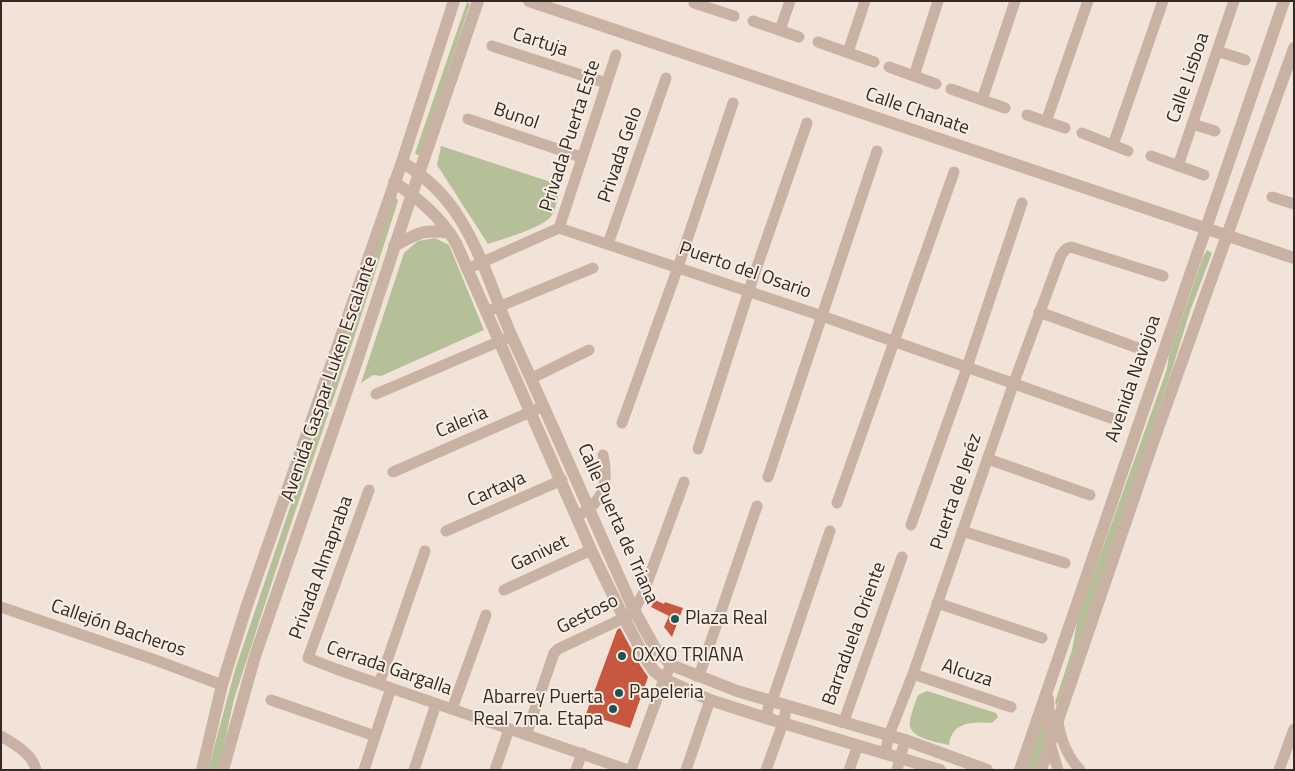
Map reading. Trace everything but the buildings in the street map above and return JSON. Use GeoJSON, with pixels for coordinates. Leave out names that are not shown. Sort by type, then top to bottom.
{"type":"FeatureCollection","features":[{"type":"Feature","properties":{"kind":"street","name":"Avenida Gaspar Luken Escalante"},"geometry":{"type":"LineString","coordinates":[[202,770],[222,685],[246,608],[402,162],[454,1]]}},
{"type":"Feature","properties":{"kind":"street","name":"Avenida Gaspar Luken Escalante"},"geometry":{"type":"LineString","coordinates":[[223,770],[255,656],[352,377],[394,246],[478,1]]}},
{"type":"Feature","properties":{"kind":"street","name":"Calle Chanate"},"geometry":{"type":"LineString","coordinates":[[529,1],[1294,258]]}},
{"type":"Feature","properties":{"kind":"street"},"geometry":{"type":"LineString","coordinates":[[780,30],[790,1]]}},
{"type":"Feature","properties":{"kind":"street"},"geometry":{"type":"LineString","coordinates":[[848,52],[865,1]]}},
{"type":"Feature","properties":{"kind":"street"},"geometry":{"type":"LineString","coordinates":[[914,76],[938,1]]}},
{"type":"Feature","properties":{"kind":"street"},"geometry":{"type":"LineString","coordinates":[[982,100],[1015,1]]}},
{"type":"Feature","properties":{"kind":"street"},"geometry":{"type":"LineString","coordinates":[[1046,122],[1088,1]]}},
{"type":"Feature","properties":{"kind":"street"},"geometry":{"type":"LineString","coordinates":[[1113,145],[1163,1]]}},
{"type":"Feature","properties":{"kind":"street","name":"Calle Lisboa"},"geometry":{"type":"LineString","coordinates":[[1178,166],[1234,1]]}},
{"type":"Feature","properties":{"kind":"street","name":"Avenida Navojoa"},"geometry":{"type":"LineString","coordinates":[[1020,770],[1284,1]]}},
{"type":"Feature","properties":{"kind":"street"},"geometry":{"type":"LineString","coordinates":[[694,3],[713,5],[734,16]]}},
{"type":"Feature","properties":{"kind":"street"},"geometry":{"type":"LineString","coordinates":[[753,21],[799,37]]}},
{"type":"Feature","properties":{"kind":"street"},"geometry":{"type":"LineString","coordinates":[[818,42],[874,62]]}},
{"type":"Feature","properties":{"kind":"street","name":"Cartuja"},"geometry":{"type":"LineString","coordinates":[[492,46],[606,83]]}},
{"type":"Feature","properties":{"kind":"street","name":"Avenida Navojoa"},"geometry":{"type":"LineString","coordinates":[[1041,770],[1152,445],[1294,48]]}},
{"type":"Feature","properties":{"kind":"street"},"geometry":{"type":"LineString","coordinates":[[1217,51],[1244,60]]}},
{"type":"Feature","properties":{"kind":"street","name":"Privada Puerta Este"},"geometry":{"type":"LineString","coordinates":[[559,228],[616,55]]}},
{"type":"Feature","properties":{"kind":"street"},"geometry":{"type":"LineString","coordinates":[[889,67],[936,84]]}},
{"type":"Feature","properties":{"kind":"street","name":"Privada Gelo"},"geometry":{"type":"LineString","coordinates":[[608,244],[666,78]]}},
{"type":"Feature","properties":{"kind":"street"},"geometry":{"type":"LineString","coordinates":[[951,89],[1005,108]]}},
{"type":"Feature","properties":{"kind":"street"},"geometry":{"type":"LineString","coordinates":[[622,423],[734,103]]}},
{"type":"Feature","properties":{"kind":"street"},"geometry":{"type":"LineString","coordinates":[[1027,115],[1064,128]]}},
{"type":"Feature","properties":{"kind":"street","name":"Bunol"},"geometry":{"type":"LineString","coordinates":[[468,118],[582,157]]}},
{"type":"Feature","properties":{"kind":"street"},"geometry":{"type":"LineString","coordinates":[[698,449],[807,123]]}},
{"type":"Feature","properties":{"kind":"street"},"geometry":{"type":"LineString","coordinates":[[1192,124],[1215,131]]}},
{"type":"Feature","properties":{"kind":"street"},"geometry":{"type":"LineString","coordinates":[[1082,133],[1128,150]]}},
{"type":"Feature","properties":{"kind":"street"},"geometry":{"type":"LineString","coordinates":[[768,477],[877,151]]}},
{"type":"Feature","properties":{"kind":"street"},"geometry":{"type":"LineString","coordinates":[[1151,156],[1204,175]]}},
{"type":"Feature","properties":{"kind":"street","name":"Calle Puerta de Triana"},"geometry":{"type":"LineString","coordinates":[[402,162],[420,173],[450,206],[468,232],[512,336],[634,610],[655,648],[671,666],[737,691],[905,740],[967,767],[987,770]]}},
{"type":"Feature","properties":{"kind":"street"},"geometry":{"type":"LineString","coordinates":[[837,503],[954,172]]}},
{"type":"Feature","properties":{"kind":"street","name":"Calle Puerta de Triana"},"geometry":{"type":"LineString","coordinates":[[394,182],[412,194],[439,218],[450,232],[562,480],[591,550],[647,661],[664,679],[710,700],[885,753],[899,764],[940,770]]}},
{"type":"Feature","properties":{"kind":"street"},"geometry":{"type":"LineString","coordinates":[[1272,197],[1294,204]]}},
{"type":"Feature","properties":{"kind":"street"},"geometry":{"type":"LineString","coordinates":[[910,525],[1022,203]]}},
{"type":"Feature","properties":{"kind":"street"},"geometry":{"type":"LineString","coordinates":[[439,218],[450,206]]}},
{"type":"Feature","properties":{"kind":"street"},"geometry":{"type":"LineString","coordinates":[[466,269],[559,228]]}},
{"type":"Feature","properties":{"kind":"street","name":"Puerto del Osario"},"geometry":{"type":"LineString","coordinates":[[559,228],[822,316],[1111,418]]}},
{"type":"Feature","properties":{"kind":"street"},"geometry":{"type":"LineString","coordinates":[[394,246],[422,231],[450,232]]}},
{"type":"Feature","properties":{"kind":"street","name":"Puerta de Jeréz"},"geometry":{"type":"LineString","coordinates":[[885,753],[889,735],[913,674],[1013,384],[1060,255],[1071,247],[1163,276]]}},
{"type":"Feature","properties":{"kind":"street"},"geometry":{"type":"LineString","coordinates":[[486,312],[592,268]]}},
{"type":"Feature","properties":{"kind":"street"},"geometry":{"type":"LineString","coordinates":[[1039,312],[1138,348]]}},
{"type":"Feature","properties":{"kind":"street"},"geometry":{"type":"LineString","coordinates":[[376,394],[512,336]]}},
{"type":"Feature","properties":{"kind":"street"},"geometry":{"type":"LineString","coordinates":[[532,378],[590,350]]}},
{"type":"Feature","properties":{"kind":"street","name":"Caleria"},"geometry":{"type":"LineString","coordinates":[[393,472],[544,406]]}},
{"type":"Feature","properties":{"kind":"street"},"geometry":{"type":"LineString","coordinates":[[577,516],[589,510],[598,500],[606,476],[604,455]]}},
{"type":"Feature","properties":{"kind":"street"},"geometry":{"type":"LineString","coordinates":[[988,459],[1090,495]]}},
{"type":"Feature","properties":{"kind":"street","name":"Cartaya"},"geometry":{"type":"LineString","coordinates":[[446,531],[562,480]]}},
{"type":"Feature","properties":{"kind":"street"},"geometry":{"type":"LineString","coordinates":[[634,610],[643,594],[684,482]]}},
{"type":"Feature","properties":{"kind":"street","name":"Privada Almapraba"},"geometry":{"type":"LineString","coordinates":[[308,658],[369,490]]}},
{"type":"Feature","properties":{"kind":"street"},"geometry":{"type":"LineString","coordinates":[[696,676],[700,670],[757,506]]}},
{"type":"Feature","properties":{"kind":"street"},"geometry":{"type":"LineString","coordinates":[[766,718],[770,701],[774,695],[830,530]]}},
{"type":"Feature","properties":{"kind":"street"},"geometry":{"type":"LineString","coordinates":[[962,531],[1065,564]]}},
{"type":"Feature","properties":{"kind":"street","name":"Ganivet"},"geometry":{"type":"LineString","coordinates":[[504,590],[591,550]]}},
{"type":"Feature","properties":{"kind":"street"},"geometry":{"type":"LineString","coordinates":[[379,684],[425,551]]}},
{"type":"Feature","properties":{"kind":"street","name":"Barraduela Oriente"},"geometry":{"type":"LineString","coordinates":[[841,722],[845,718],[902,557]]}},
{"type":"Feature","properties":{"kind":"street"},"geometry":{"type":"LineString","coordinates":[[937,603],[1042,638]]}},
{"type":"Feature","properties":{"kind":"street","name":"Callejón Bacheros"},"geometry":{"type":"LineString","coordinates":[[1,607],[222,685]]}},
{"type":"Feature","properties":{"kind":"street","name":"Gestoso"},"geometry":{"type":"LineString","coordinates":[[526,735],[554,653],[624,618],[634,610]]}},
{"type":"Feature","properties":{"kind":"street"},"geometry":{"type":"LineString","coordinates":[[452,709],[486,615]]}},
{"type":"Feature","properties":{"kind":"street","name":"Cerrada Gargalla"},"geometry":{"type":"LineString","coordinates":[[308,658],[630,770]]}},
{"type":"Feature","properties":{"kind":"street"},"geometry":{"type":"LineString","coordinates":[[630,770],[664,679],[671,666]]}},
{"type":"Feature","properties":{"kind":"street","name":"Alcuza"},"geometry":{"type":"LineString","coordinates":[[913,674],[1011,707]]}},
{"type":"Feature","properties":{"kind":"street"},"geometry":{"type":"LineString","coordinates":[[364,770],[392,688]]}},
{"type":"Feature","properties":{"kind":"street"},"geometry":{"type":"LineString","coordinates":[[1047,691],[1050,743],[1058,770]]}},
{"type":"Feature","properties":{"kind":"street"},"geometry":{"type":"LineString","coordinates":[[271,700],[375,736]]}},
{"type":"Feature","properties":{"kind":"street"},"geometry":{"type":"LineString","coordinates":[[686,770],[710,700]]}},
{"type":"Feature","properties":{"kind":"street"},"geometry":{"type":"LineString","coordinates":[[414,770],[436,704]]}},
{"type":"Feature","properties":{"kind":"street"},"geometry":{"type":"LineString","coordinates":[[766,770],[787,706]]}},
{"type":"Feature","properties":{"kind":"street"},"geometry":{"type":"LineString","coordinates":[[1058,722],[1065,748],[1080,770]]}},
{"type":"Feature","properties":{"kind":"street"},"geometry":{"type":"LineString","coordinates":[[495,770],[509,729]]}},
{"type":"Feature","properties":{"kind":"street"},"geometry":{"type":"LineString","coordinates":[[1279,770],[1294,729]]}},
{"type":"Feature","properties":{"kind":"street"},"geometry":{"type":"LineString","coordinates":[[1,736],[20,747],[35,765],[36,770]]}},
{"type":"Feature","properties":{"kind":"street"},"geometry":{"type":"LineString","coordinates":[[899,764],[905,740]]}},
{"type":"Feature","properties":{"kind":"street"},"geometry":{"type":"LineString","coordinates":[[849,770],[858,745]]}},
{"type":"Feature","properties":{"kind":"street"},"geometry":{"type":"LineString","coordinates":[[576,770],[582,753]]}},
{"type":"Feature","properties":{"kind":"green space"},"geometry":{"type":"Polygon","coordinates":[[[467,2],[470,4],[422,149],[419,155],[417,155],[415,153],[467,2]]]}},
{"type":"Feature","properties":{"kind":"green space"},"geometry":{"type":"Polygon","coordinates":[[[441,146],[560,185],[554,212],[548,220],[532,229],[488,244],[437,165],[441,146]]]}},
{"type":"Feature","properties":{"kind":"green space"},"geometry":{"type":"Polygon","coordinates":[[[397,198],[398,201],[355,335],[234,699],[220,764],[218,770],[208,770],[235,670],[394,199],[397,198]]]}},
{"type":"Feature","properties":{"kind":"green space"},"geometry":{"type":"Polygon","coordinates":[[[435,238],[449,245],[484,330],[381,376],[373,375],[361,383],[404,253],[418,241],[435,238]]]}},
{"type":"Feature","properties":{"kind":"green space"},"geometry":{"type":"Polygon","coordinates":[[[1207,250],[1212,253],[1190,311],[1171,373],[1056,705],[1055,702],[1072,650],[1078,617],[1167,369],[1169,354],[1207,250]]]}},
{"type":"Feature","properties":{"kind":"green space"},"geometry":{"type":"Polygon","coordinates":[[[927,691],[996,713],[998,717],[992,723],[971,723],[959,727],[954,731],[949,745],[930,741],[917,735],[910,727],[912,712],[918,695],[927,691]]]}},
{"type":"Feature","properties":{"kind":"green space"},"geometry":{"type":"Polygon","coordinates":[[[1045,715],[1045,744],[1036,770],[1026,770],[1045,715]]]}},
{"type":"Feature","properties":{"kind":"place","name":"Plaza Real"},"geometry":{"type":"Point","coordinates":[675,619]}},
{"type":"Feature","properties":{"kind":"place","name":"OXXO TRIANA"},"geometry":{"type":"Point","coordinates":[622,656]}},
{"type":"Feature","properties":{"kind":"place","name":"Papeleria"},"geometry":{"type":"Point","coordinates":[619,693]}},
{"type":"Feature","properties":{"kind":"place","name":"Abarrey Puerta Real 7ma. Etapa"},"geometry":{"type":"Point","coordinates":[613,709]}}]}
